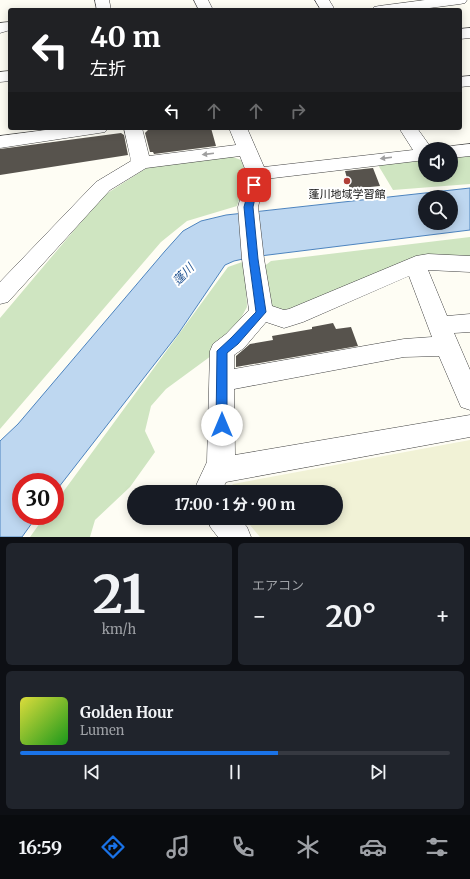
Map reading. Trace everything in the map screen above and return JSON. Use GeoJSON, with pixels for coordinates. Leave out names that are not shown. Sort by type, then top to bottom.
{"type":"FeatureCollection","features":[{"type":"Feature","properties":{"kind":"street"},"geometry":{"type":"LineString","coordinates":[[394,8],[460,0],[470,10]]}},
{"type":"Feature","properties":{"kind":"street"},"geometry":{"type":"LineString","coordinates":[[0,142],[85,130]]}},
{"type":"Feature","properties":{"kind":"street"},"geometry":{"type":"LineString","coordinates":[[133,130],[141,163]]}},
{"type":"Feature","properties":{"kind":"street"},"geometry":{"type":"LineString","coordinates":[[239,130],[257,174],[248,207],[253,259],[261,312]]}},
{"type":"Feature","properties":{"kind":"street"},"geometry":{"type":"LineString","coordinates":[[409,130],[418,143]]}},
{"type":"Feature","properties":{"kind":"street"},"geometry":{"type":"LineString","coordinates":[[0,296],[103,186],[141,163],[247,149]]}},
{"type":"Feature","properties":{"kind":"street"},"geometry":{"type":"LineString","coordinates":[[458,151],[470,150]]}},
{"type":"Feature","properties":{"kind":"street"},"geometry":{"type":"LineString","coordinates":[[257,174],[418,155]]}},
{"type":"Feature","properties":{"kind":"street"},"geometry":{"type":"LineString","coordinates":[[261,312],[284,319],[295,316],[416,264],[428,262],[470,264]]}},
{"type":"Feature","properties":{"kind":"street"},"geometry":{"type":"LineString","coordinates":[[420,274],[443,335],[470,399]]}},
{"type":"Feature","properties":{"kind":"street"},"geometry":{"type":"LineString","coordinates":[[261,312],[235,341],[222,351],[222,381],[214,481],[470,426]]}},
{"type":"Feature","properties":{"kind":"street"},"geometry":{"type":"LineString","coordinates":[[222,381],[404,348],[443,335],[470,323]]}},
{"type":"Feature","properties":{"kind":"street"},"geometry":{"type":"LineString","coordinates":[[227,525],[236,537]]}},
{"type":"Feature","properties":{"kind":"green space"},"geometry":{"type":"Polygon","coordinates":[[[230,156],[241,160],[247,174],[237,206],[187,221],[161,242],[0,429],[0,318],[103,196],[148,167],[230,156]]]}},
{"type":"Feature","properties":{"kind":"green space"},"geometry":{"type":"Polygon","coordinates":[[[470,156],[470,184],[393,190],[378,165],[418,161],[418,182],[458,182],[458,157],[470,156]]]}},
{"type":"Feature","properties":{"kind":"green space"},"geometry":{"type":"Polygon","coordinates":[[[470,237],[470,258],[416,258],[287,311],[266,305],[262,268],[271,261],[470,237]]]}},
{"type":"Feature","properties":{"kind":"green space"},"geometry":{"type":"Polygon","coordinates":[[[245,261],[247,307],[235,329],[211,356],[166,389],[151,406],[145,431],[155,452],[131,485],[127,485],[127,490],[95,520],[90,537],[30,537],[39,525],[64,525],[64,491],[228,267],[245,261]]]}},
{"type":"Feature","properties":{"kind":"green space"},"geometry":{"type":"Polygon","coordinates":[[[470,440],[470,537],[260,537],[250,525],[343,525],[343,485],[232,485],[470,440]]]}},
{"type":"Feature","properties":{"kind":"water","name":"蓬川"},"geometry":{"type":"Polygon","coordinates":[[[470,188],[470,230],[252,257],[234,261],[225,265],[178,334],[64,480],[64,473],[12,473],[12,525],[31,525],[22,537],[0,537],[0,441],[18,424],[183,231],[201,221],[226,215],[418,194],[418,230],[458,230],[458,190],[452,190],[470,188]]]}},
{"type":"Feature","properties":{"kind":"building"},"geometry":{"type":"Polygon","coordinates":[[[148,130],[212,130],[216,146],[154,154],[153,152],[150,152],[145,133],[148,130]]]}},
{"type":"Feature","properties":{"kind":"building"},"geometry":{"type":"Polygon","coordinates":[[[121,133],[124,135],[128,155],[0,175],[0,149],[121,133]]]}},
{"type":"Feature","properties":{"kind":"building"},"geometry":{"type":"Polygon","coordinates":[[[373,168],[380,186],[350,189],[345,171],[373,168]]]}},
{"type":"Feature","properties":{"kind":"building"},"geometry":{"type":"Polygon","coordinates":[[[333,323],[336,329],[351,327],[358,346],[236,367],[236,356],[250,344],[273,340],[272,336],[312,329],[312,327],[333,323]]]}},
{"type":"Feature","properties":{"kind":"place","name":"蓬川地域学習館"},"geometry":{"type":"Point","coordinates":[347,181]}},
{"type":"Feature","properties":{"kind":"route"},"geometry":{"type":"LineString","coordinates":[[222,425],[222,351],[235,341],[261,312],[253,259],[248,207],[254,185]]}}]}
